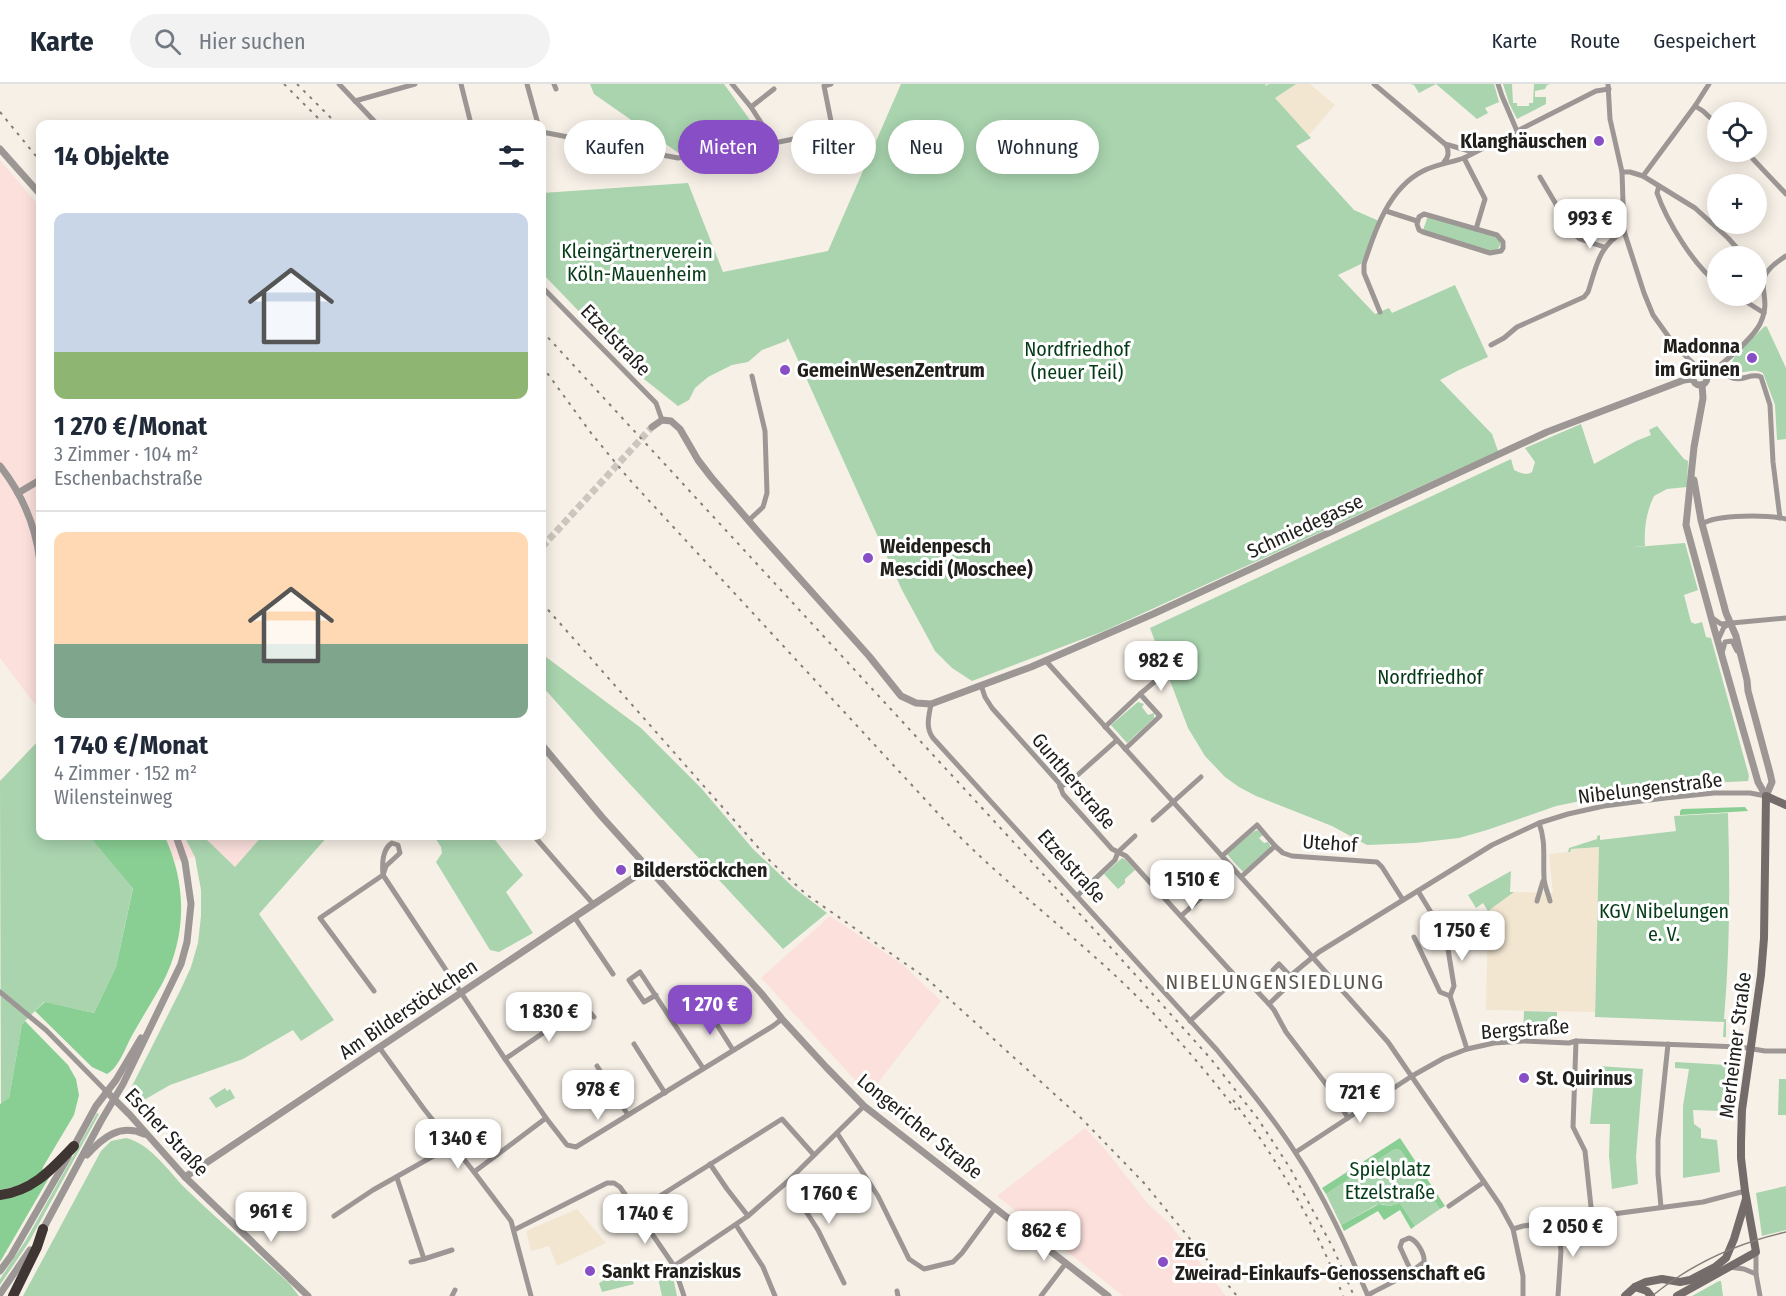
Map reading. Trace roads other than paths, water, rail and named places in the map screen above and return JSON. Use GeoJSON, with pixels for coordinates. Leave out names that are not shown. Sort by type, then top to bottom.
{"type":"FeatureCollection","features":[{"type":"Feature","properties":{"kind":"highway"},"geometry":{"type":"LineString","coordinates":[[0,1196],[17,1192],[35,1183],[45,1176],[74,1146]]}},
{"type":"Feature","properties":{"kind":"highway"},"geometry":{"type":"LineString","coordinates":[[12,1296],[43,1229]]}},
{"type":"Feature","properties":{"kind":"main road"},"geometry":{"type":"LineString","coordinates":[[1766,796],[1786,805]]}},
{"type":"Feature","properties":{"kind":"main road","name":"Merheimer Straße"},"geometry":{"type":"LineString","coordinates":[[1756,1252],[1741,1158],[1742,1110],[1764,938],[1766,796]]}},
{"type":"Feature","properties":{"kind":"main road"},"geometry":{"type":"LineString","coordinates":[[1625,1296],[1635,1287],[1653,1279],[1680,1282],[1690,1280],[1715,1267],[1726,1258],[1734,1239],[1746,1194]]}},
{"type":"Feature","properties":{"kind":"main road"},"geometry":{"type":"LineString","coordinates":[[1677,1296],[1756,1252]]}},
{"type":"Feature","properties":{"kind":"main road"},"geometry":{"type":"LineString","coordinates":[[1635,1287],[1647,1291],[1651,1296]]}},
{"type":"Feature","properties":{"kind":"street"},"geometry":{"type":"LineString","coordinates":[[339,84],[373,120]]}},
{"type":"Feature","properties":{"kind":"street"},"geometry":{"type":"LineString","coordinates":[[355,101],[415,84]]}},
{"type":"Feature","properties":{"kind":"street"},"geometry":{"type":"LineString","coordinates":[[461,84],[470,120]]}},
{"type":"Feature","properties":{"kind":"street"},"geometry":{"type":"LineString","coordinates":[[526,84],[537,120]]}},
{"type":"Feature","properties":{"kind":"street"},"geometry":{"type":"LineString","coordinates":[[732,84],[759,120]]}},
{"type":"Feature","properties":{"kind":"street"},"geometry":{"type":"LineString","coordinates":[[1374,84],[1444,144],[1448,152],[1448,158],[1444,162]]}},
{"type":"Feature","properties":{"kind":"street"},"geometry":{"type":"LineString","coordinates":[[1498,84],[1517,131]]}},
{"type":"Feature","properties":{"kind":"street"},"geometry":{"type":"LineString","coordinates":[[1643,176],[1709,84]]}},
{"type":"Feature","properties":{"kind":"street"},"geometry":{"type":"LineString","coordinates":[[779,142],[832,131],[826,85]]}},
{"type":"Feature","properties":{"kind":"street"},"geometry":{"type":"LineString","coordinates":[[1380,312],[1364,270],[1367,255],[1386,211],[1406,182],[1444,162],[1464,158],[1608,86],[1610,119],[1622,172],[1624,231],[1653,315],[1676,347],[1694,364],[1697,372]]}},
{"type":"Feature","properties":{"kind":"street"},"geometry":{"type":"LineString","coordinates":[[751,107],[774,88]]}},
{"type":"Feature","properties":{"kind":"street"},"geometry":{"type":"LineString","coordinates":[[1695,106],[1707,115]]}},
{"type":"Feature","properties":{"kind":"street"},"geometry":{"type":"LineString","coordinates":[[546,133],[678,158]]}},
{"type":"Feature","properties":{"kind":"street"},"geometry":{"type":"LineString","coordinates":[[1444,144],[1475,152]]}},
{"type":"Feature","properties":{"kind":"street"},"geometry":{"type":"LineString","coordinates":[[0,149],[36,190]]}},
{"type":"Feature","properties":{"kind":"street"},"geometry":{"type":"LineString","coordinates":[[1464,158],[1485,202],[1476,229]]}},
{"type":"Feature","properties":{"kind":"street"},"geometry":{"type":"LineString","coordinates":[[1756,162],[1786,194]]}},
{"type":"Feature","properties":{"kind":"street"},"geometry":{"type":"LineString","coordinates":[[1622,172],[1643,176],[1695,208],[1735,246]]}},
{"type":"Feature","properties":{"kind":"street"},"geometry":{"type":"LineString","coordinates":[[1540,177],[1573,233],[1580,239],[1604,247]]}},
{"type":"Feature","properties":{"kind":"street"},"geometry":{"type":"LineString","coordinates":[[1659,186],[1657,192],[1660,201],[1685,245],[1707,274]]}},
{"type":"Feature","properties":{"kind":"street"},"geometry":{"type":"LineString","coordinates":[[1386,211],[1417,221]]}},
{"type":"Feature","properties":{"kind":"street"},"geometry":{"type":"LineString","coordinates":[[1428,214],[1476,229],[1499,237],[1503,244],[1502,250],[1490,253],[1423,232],[1417,228],[1417,221],[1421,215],[1428,214]]}},
{"type":"Feature","properties":{"kind":"street"},"geometry":{"type":"LineString","coordinates":[[1491,345],[1517,327],[1584,297],[1588,292],[1604,247],[1624,231]]}},
{"type":"Feature","properties":{"kind":"street"},"geometry":{"type":"LineString","coordinates":[[1767,271],[1786,256]]}},
{"type":"Feature","properties":{"kind":"street","name":"Etzelstraße"},"geometry":{"type":"LineString","coordinates":[[546,291],[656,404],[662,420],[671,421],[680,429],[698,460],[748,521],[902,696],[916,703],[931,704],[927,724],[929,733],[1250,1090],[1296,1152],[1328,1209],[1368,1296]]}},
{"type":"Feature","properties":{"kind":"street"},"geometry":{"type":"LineString","coordinates":[[1753,306],[1764,313]]}},
{"type":"Feature","properties":{"kind":"street"},"geometry":{"type":"LineString","coordinates":[[1707,376],[1704,372],[1697,372],[1692,379],[1696,385],[1702,385],[1707,380],[1707,376],[1755,332],[1764,313],[1764,306]]}},
{"type":"Feature","properties":{"kind":"street"},"geometry":{"type":"LineString","coordinates":[[1686,525],[1691,519],[1701,522],[1716,518],[1783,518],[1773,462],[1770,405],[1761,377],[1755,375],[1739,380],[1731,378],[1717,367]]}},
{"type":"Feature","properties":{"kind":"street"},"geometry":{"type":"LineString","coordinates":[[748,521],[764,507],[767,493],[765,431],[752,376]]}},
{"type":"Feature","properties":{"kind":"street","name":"Schmiedegasse"},"geometry":{"type":"LineString","coordinates":[[931,704],[1045,660],[1192,597],[1547,432],[1684,380],[1692,379]]}},
{"type":"Feature","properties":{"kind":"street","name":"Merheimer Straße"},"geometry":{"type":"LineString","coordinates":[[1702,385],[1703,398],[1694,447],[1686,525],[1758,782],[1766,796]]}},
{"type":"Feature","properties":{"kind":"street"},"geometry":{"type":"LineString","coordinates":[[652,427],[662,420]]}},
{"type":"Feature","properties":{"kind":"street"},"geometry":{"type":"LineString","coordinates":[[0,466],[18,493],[32,522],[36,542]]}},
{"type":"Feature","properties":{"kind":"street","name":"Merheimer Straße"},"geometry":{"type":"LineString","coordinates":[[1692,470],[1701,522],[1726,613],[1743,660],[1748,691],[1772,782],[1766,796]]}},
{"type":"Feature","properties":{"kind":"street"},"geometry":{"type":"LineString","coordinates":[[18,493],[36,482]]}},
{"type":"Feature","properties":{"kind":"street"},"geometry":{"type":"LineString","coordinates":[[1710,616],[1721,624],[1786,618]]}},
{"type":"Feature","properties":{"kind":"street"},"geometry":{"type":"LineString","coordinates":[[1718,642],[1720,632],[1731,623]]}},
{"type":"Feature","properties":{"kind":"street"},"geometry":{"type":"LineString","coordinates":[[1722,656],[1723,646],[1728,641],[1734,644],[1743,660]]}},
{"type":"Feature","properties":{"kind":"street"},"geometry":{"type":"LineString","coordinates":[[1045,660],[1388,1042],[1484,1182],[1513,1229],[1522,1276],[1523,1296]]}},
{"type":"Feature","properties":{"kind":"street"},"geometry":{"type":"LineString","coordinates":[[1105,727],[1166,672]]}},
{"type":"Feature","properties":{"kind":"street","name":"Guntherstraße"},"geometry":{"type":"LineString","coordinates":[[981,685],[992,708],[1043,765],[1063,794],[1112,849],[1126,856],[1237,978],[1245,978],[1255,986],[1269,1004]]}},
{"type":"Feature","properties":{"kind":"street"},"geometry":{"type":"LineString","coordinates":[[1125,749],[1160,716],[1140,694]]}},
{"type":"Feature","properties":{"kind":"street"},"geometry":{"type":"LineString","coordinates":[[1060,787],[1072,780],[1117,740]]}},
{"type":"Feature","properties":{"kind":"street","name":"Longericher Straße"},"geometry":{"type":"LineString","coordinates":[[546,750],[782,1019],[864,1106],[1108,1296]]}},
{"type":"Feature","properties":{"kind":"street"},"geometry":{"type":"LineString","coordinates":[[1153,820],[1201,777]]}},
{"type":"Feature","properties":{"kind":"street","name":"Nibelungenstraße"},"geometry":{"type":"LineString","coordinates":[[1269,1004],[1294,980],[1290,976],[1313,957],[1492,845],[1539,823],[1604,806],[1665,798],[1714,793],[1750,793],[1766,796]]}},
{"type":"Feature","properties":{"kind":"street"},"geometry":{"type":"LineString","coordinates":[[1539,823],[1543,838],[1544,879],[1550,901]]}},
{"type":"Feature","properties":{"kind":"street"},"geometry":{"type":"LineString","coordinates":[[1221,856],[1257,825],[1275,846],[1241,877]]}},
{"type":"Feature","properties":{"kind":"street"},"geometry":{"type":"LineString","coordinates":[[1077,896],[1115,860],[1118,852],[1135,836]]}},
{"type":"Feature","properties":{"kind":"street"},"geometry":{"type":"LineString","coordinates":[[0,1294],[24,1261],[43,1229],[123,1084],[181,964],[190,917],[188,876],[177,840]]}},
{"type":"Feature","properties":{"kind":"street"},"geometry":{"type":"LineString","coordinates":[[537,840],[594,905]]}},
{"type":"Feature","properties":{"kind":"street"},"geometry":{"type":"LineString","coordinates":[[374,991],[320,918],[383,875],[386,866],[400,853],[400,847],[395,843],[390,844],[386,849],[382,864],[383,875],[505,1059],[567,1145],[576,1147],[782,1019]]}},
{"type":"Feature","properties":{"kind":"street","name":"Utehof"},"geometry":{"type":"LineString","coordinates":[[1275,846],[1283,853],[1292,856],[1377,862],[1403,900]]}},
{"type":"Feature","properties":{"kind":"street","name":"Am Bilderstöckchen"},"geometry":{"type":"LineString","coordinates":[[185,1177],[648,868]]}},
{"type":"Feature","properties":{"kind":"street"},"geometry":{"type":"LineString","coordinates":[[1181,916],[1233,869]]}},
{"type":"Feature","properties":{"kind":"street"},"geometry":{"type":"LineString","coordinates":[[1537,901],[1544,879]]}},
{"type":"Feature","properties":{"kind":"street"},"geometry":{"type":"LineString","coordinates":[[1418,891],[1446,937],[1454,986],[1450,996],[1467,1049]]}},
{"type":"Feature","properties":{"kind":"street"},"geometry":{"type":"LineString","coordinates":[[575,918],[613,974]]}},
{"type":"Feature","properties":{"kind":"street"},"geometry":{"type":"LineString","coordinates":[[1414,937],[1440,992],[1450,996]]}},
{"type":"Feature","properties":{"kind":"street"},"geometry":{"type":"LineString","coordinates":[[1273,970],[1279,964],[1290,976]]}},
{"type":"Feature","properties":{"kind":"street"},"geometry":{"type":"LineString","coordinates":[[656,995],[644,1002],[629,980],[640,972],[656,995],[703,1068]]}},
{"type":"Feature","properties":{"kind":"street"},"geometry":{"type":"LineString","coordinates":[[1190,1021],[1237,978]]}},
{"type":"Feature","properties":{"kind":"street","name":"Escher Straße"},"geometry":{"type":"LineString","coordinates":[[0,992],[46,1030],[114,1099],[185,1177],[308,1296]]}},
{"type":"Feature","properties":{"kind":"street"},"geometry":{"type":"LineString","coordinates":[[1269,1004],[1286,1032],[1332,1092],[1348,1118]]}},
{"type":"Feature","properties":{"kind":"street"},"geometry":{"type":"LineString","coordinates":[[505,1059],[584,1005],[594,1017]]}},
{"type":"Feature","properties":{"kind":"street"},"geometry":{"type":"LineString","coordinates":[[707,1009],[733,1050]]}},
{"type":"Feature","properties":{"kind":"street"},"geometry":{"type":"LineString","coordinates":[[0,1271],[11,1256],[106,1091],[116,1080],[158,1013]]}},
{"type":"Feature","properties":{"kind":"street","name":"Bergstraße"},"geometry":{"type":"LineString","coordinates":[[1296,1152],[1412,1076],[1444,1058],[1467,1049],[1494,1043],[1524,1041],[1569,1043],[1576,1041],[1786,1051]]}},
{"type":"Feature","properties":{"kind":"street"},"geometry":{"type":"LineString","coordinates":[[1576,1041],[1573,1127],[1585,1151],[1592,1216]]}},
{"type":"Feature","properties":{"kind":"street"},"geometry":{"type":"LineString","coordinates":[[634,1044],[665,1093]]}},
{"type":"Feature","properties":{"kind":"street"},"geometry":{"type":"LineString","coordinates":[[1661,1207],[1658,1140],[1668,1044]]}},
{"type":"Feature","properties":{"kind":"street"},"geometry":{"type":"LineString","coordinates":[[379,1047],[511,1221],[531,1296]]}},
{"type":"Feature","properties":{"kind":"street"},"geometry":{"type":"LineString","coordinates":[[597,1066],[628,1115]]}},
{"type":"Feature","properties":{"kind":"street"},"geometry":{"type":"LineString","coordinates":[[674,1266],[748,1216],[787,1182],[864,1106]]}},
{"type":"Feature","properties":{"kind":"street"},"geometry":{"type":"LineString","coordinates":[[474,1172],[546,1118]]}},
{"type":"Feature","properties":{"kind":"street"},"geometry":{"type":"LineString","coordinates":[[636,1211],[782,1119],[814,1155]]}},
{"type":"Feature","properties":{"kind":"street"},"geometry":{"type":"LineString","coordinates":[[80,1162],[100,1140],[114,1132],[137,1131],[149,1137]]}},
{"type":"Feature","properties":{"kind":"street"},"geometry":{"type":"LineString","coordinates":[[837,1133],[878,1196],[909,1259],[924,1269],[953,1262],[995,1208]]}},
{"type":"Feature","properties":{"kind":"street"},"geometry":{"type":"LineString","coordinates":[[334,1216],[373,1190],[453,1145]]}},
{"type":"Feature","properties":{"kind":"street"},"geometry":{"type":"LineString","coordinates":[[710,1164],[748,1216]]}},
{"type":"Feature","properties":{"kind":"street"},"geometry":{"type":"LineString","coordinates":[[397,1178],[424,1259]]}},
{"type":"Feature","properties":{"kind":"street"},"geometry":{"type":"LineString","coordinates":[[787,1182],[818,1230],[844,1283]]}},
{"type":"Feature","properties":{"kind":"street"},"geometry":{"type":"LineString","coordinates":[[1449,1206],[1484,1182]]}},
{"type":"Feature","properties":{"kind":"street"},"geometry":{"type":"LineString","coordinates":[[514,1230],[607,1183],[614,1183],[620,1187],[674,1266],[684,1296]]}},
{"type":"Feature","properties":{"kind":"street"},"geometry":{"type":"LineString","coordinates":[[1513,1229],[1746,1194]]}},
{"type":"Feature","properties":{"kind":"street"},"geometry":{"type":"LineString","coordinates":[[1558,1221],[1561,1251],[1558,1296]]}},
{"type":"Feature","properties":{"kind":"street"},"geometry":{"type":"LineString","coordinates":[[736,1225],[763,1268],[775,1296]]}},
{"type":"Feature","properties":{"kind":"street"},"geometry":{"type":"LineString","coordinates":[[1368,1296],[1422,1265],[1425,1260],[1415,1240],[1408,1238],[1402,1241],[1400,1247],[1411,1271]]}},
{"type":"Feature","properties":{"kind":"street"},"geometry":{"type":"LineString","coordinates":[[411,1262],[452,1250]]}},
{"type":"Feature","properties":{"kind":"street","name":"Merheimer Straße"},"geometry":{"type":"LineString","coordinates":[[1756,1252],[1756,1274],[1760,1296]]}},
{"type":"Feature","properties":{"kind":"street"},"geometry":{"type":"LineString","coordinates":[[1041,1296],[1066,1263]]}},
{"type":"Feature","properties":{"kind":"street"},"geometry":{"type":"LineString","coordinates":[[1729,1267],[1744,1269],[1756,1274]]}},
{"type":"Feature","properties":{"kind":"tunnel"},"geometry":{"type":"LineString","coordinates":[[546,543],[652,427]]}},
{"type":"Feature","properties":{"kind":"tram line"},"geometry":{"type":"LineString","coordinates":[[1652,1296],[1682,1274],[1715,1256],[1750,1242],[1786,1232]]}},
{"type":"Feature","properties":{"kind":"railway"},"geometry":{"type":"LineString","coordinates":[[284,84],[320,120]]}},
{"type":"Feature","properties":{"kind":"railway"},"geometry":{"type":"LineString","coordinates":[[297,84],[333,120]]}},
{"type":"Feature","properties":{"kind":"railway"},"geometry":{"type":"LineString","coordinates":[[0,112],[36,156]]}},
{"type":"Feature","properties":{"kind":"railway"},"geometry":{"type":"LineString","coordinates":[[546,335],[1211,1059],[1258,1119],[1290,1168],[1333,1248],[1354,1296]]}},
{"type":"Feature","properties":{"kind":"railway"},"geometry":{"type":"LineString","coordinates":[[546,371],[591,433],[629,479],[957,834],[1136,995],[1181,1043],[1236,1110]]}},
{"type":"Feature","properties":{"kind":"railway"},"geometry":{"type":"LineString","coordinates":[[546,608],[771,862],[807,895],[926,978],[1082,1119],[1144,1183],[1237,1296]]}},
{"type":"Feature","properties":{"kind":"railway"},"geometry":{"type":"LineString","coordinates":[[1233,1100],[1295,1194],[1321,1244],[1343,1296]]}},
{"type":"Feature","properties":{"kind":"place","name":"Klanghäuschen"},"geometry":{"type":"Point","coordinates":[1599,141]}},
{"type":"Feature","properties":{"kind":"place","name":"Madonna im Grünen"},"geometry":{"type":"Point","coordinates":[1752,358]}},
{"type":"Feature","properties":{"kind":"place","name":"GemeinWesenZentrum"},"geometry":{"type":"Point","coordinates":[785,370]}},
{"type":"Feature","properties":{"kind":"place","name":"Weidenpesch Mescidi (Moschee)"},"geometry":{"type":"Point","coordinates":[868,558]}},
{"type":"Feature","properties":{"kind":"place","name":"Bilderstöckchen"},"geometry":{"type":"Point","coordinates":[621,870]}},
{"type":"Feature","properties":{"kind":"place","name":"St. Quirinus"},"geometry":{"type":"Point","coordinates":[1524,1078]}},
{"type":"Feature","properties":{"kind":"place","name":"ZEG Zweirad-Einkaufs-Genossenschaft eG"},"geometry":{"type":"Point","coordinates":[1163,1262]}},
{"type":"Feature","properties":{"kind":"place","name":"Sankt Franziskus"},"geometry":{"type":"Point","coordinates":[590,1271]}},
{"type":"Feature","properties":{"kind":"district","name":"NIBELUNGENSIEDLUNG"},"geometry":{"type":"Point","coordinates":[1275,982]}},
{"type":"Feature","properties":{"kind":"park label","name":"Kleingärtnerverein Köln-Mauenheim"},"geometry":{"type":"Point","coordinates":[637,262]}},
{"type":"Feature","properties":{"kind":"park label","name":"Nordfriedhof (neuer Teil)"},"geometry":{"type":"Point","coordinates":[1077,360]}},
{"type":"Feature","properties":{"kind":"park label","name":"Nordfriedhof"},"geometry":{"type":"Point","coordinates":[1430,677]}},
{"type":"Feature","properties":{"kind":"park label","name":"KGV Nibelungen e. V."},"geometry":{"type":"Point","coordinates":[1664,922]}},
{"type":"Feature","properties":{"kind":"park label","name":"Spielplatz Etzelstraße"},"geometry":{"type":"Point","coordinates":[1390,1180]}}]}
